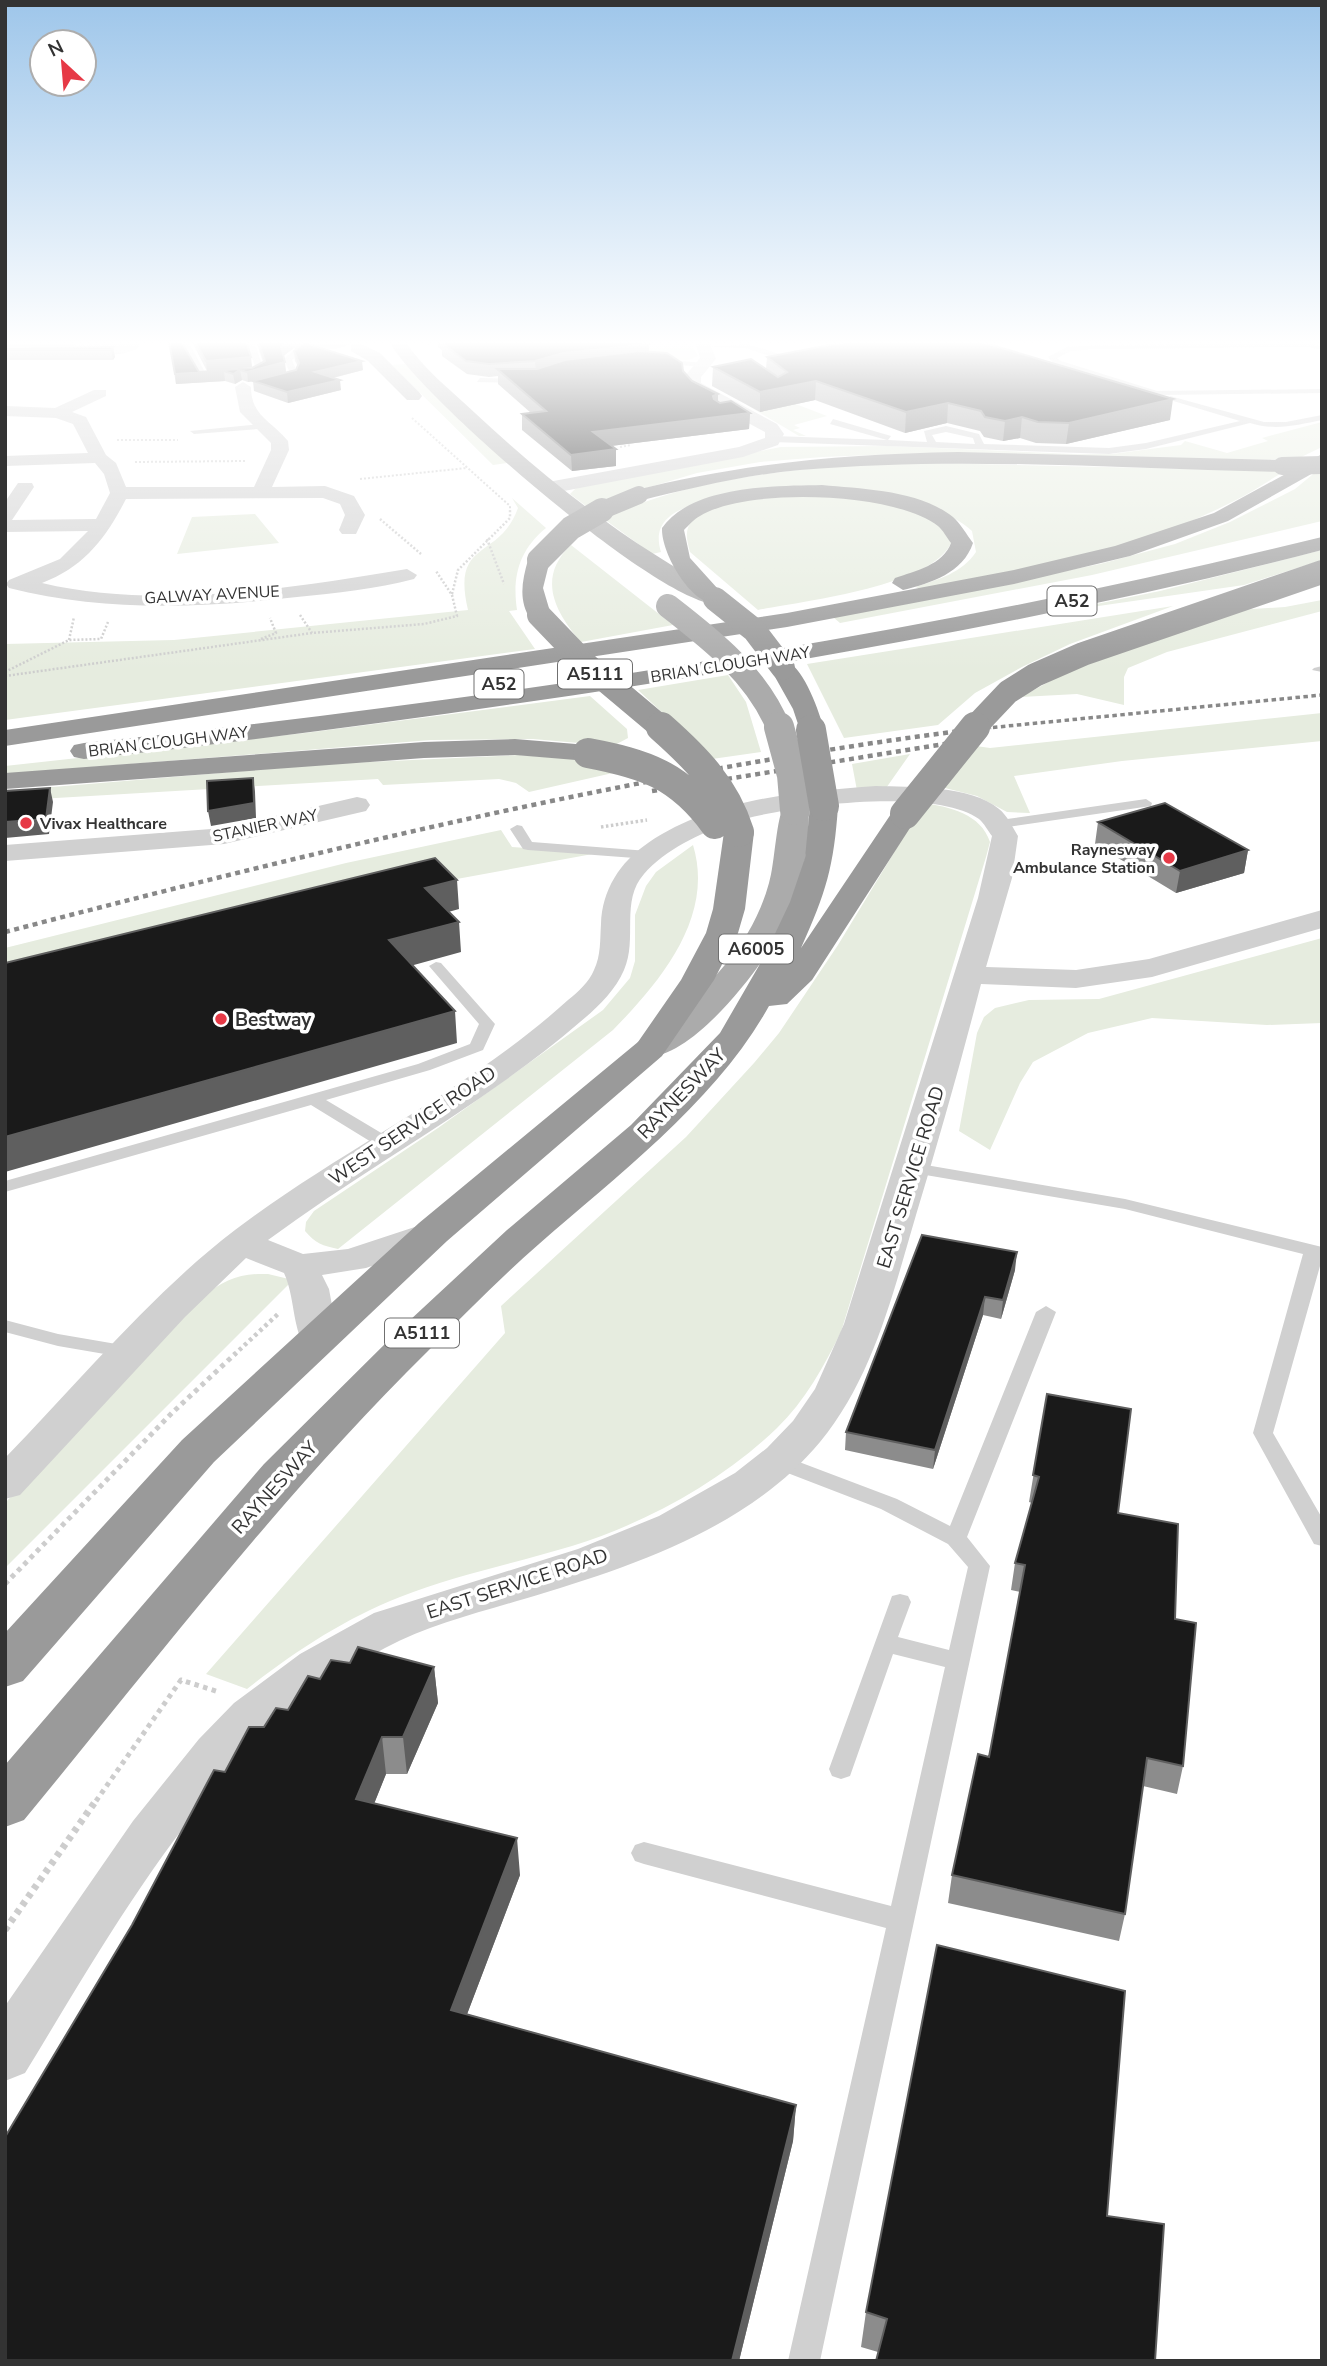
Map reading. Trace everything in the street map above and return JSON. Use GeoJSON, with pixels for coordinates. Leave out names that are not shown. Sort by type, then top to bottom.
{"type":"FeatureCollection","features":[{"type":"Feature","properties":{"kind":"highway","name":"A5111"},"geometry":{"type":"LineString","coordinates":[[650,1049],[697,980],[722,933],[729,909],[733,844],[730,806],[702,766],[555,639],[539,615],[532,588],[539,560],[547,549],[581,521],[639,495],[728,472],[845,460],[926,458],[1282,466],[1322,462]]}},
{"type":"Feature","properties":{"kind":"highway"},"geometry":{"type":"LineString","coordinates":[[5,739],[846,610],[1102,557],[1221,517],[1322,462]]}},
{"type":"Feature","properties":{"kind":"highway","name":"A5111"},"geometry":{"type":"LineString","coordinates":[[638,643],[837,600],[910,580],[948,563],[961,550],[962,543],[956,530],[936,516],[889,499],[809,492],[764,494],[726,500],[688,514],[675,524],[672,534],[674,549],[681,560],[715,599]]}},
{"type":"Feature","properties":{"kind":"highway","name":"BRIAN CLOUGH WAY"},"geometry":{"type":"LineString","coordinates":[[5,739],[377,699],[696,654],[1125,574],[1322,526]]}},
{"type":"Feature","properties":{"kind":"highway","name":"BRIAN CLOUGH WAY"},"geometry":{"type":"LineString","coordinates":[[5,759],[478,703],[820,650],[996,617],[1322,543]]}},
{"type":"Feature","properties":{"kind":"highway"},"geometry":{"type":"LineString","coordinates":[[820,650],[1322,575]]}},
{"type":"Feature","properties":{"kind":"highway"},"geometry":{"type":"LineString","coordinates":[[734,1038],[800,973],[905,814],[964,739],[1008,692],[1035,674],[1083,654],[1322,575]]}},
{"type":"Feature","properties":{"kind":"highway","name":"RAYNESWAY"},"geometry":{"type":"LineString","coordinates":[[5,1804],[280,1476],[410,1345],[521,1239],[644,1133],[734,1038],[780,957],[806,902],[820,858],[807,806],[814,739],[806,709],[795,685],[754,630],[715,599]]}},
{"type":"Feature","properties":{"kind":"highway"},"geometry":{"type":"LineString","coordinates":[[5,781],[424,750],[533,747],[589,753],[637,764],[670,776],[688,789],[733,844]]}},
{"type":"Feature","properties":{"kind":"highway","name":"RAYNESWAY"},"geometry":{"type":"LineString","coordinates":[[5,1667],[198,1451],[433,1232],[650,1049]]}},
{"type":"Feature","properties":{"kind":"main road","name":"RAYNESWAY"},"geometry":{"type":"LineString","coordinates":[[507,451],[548,488],[671,576],[715,599]]}},
{"type":"Feature","properties":{"kind":"main road"},"geometry":{"type":"LineString","coordinates":[[546,517],[585,546]]}},
{"type":"Feature","properties":{"kind":"main road","name":"RAYNESWAY"},"geometry":{"type":"LineString","coordinates":[[650,1049],[710,1006],[758,946],[786,888],[807,806],[795,780],[787,744],[769,707],[743,669],[657,599]]}},
{"type":"Feature","properties":{"kind":"street"},"geometry":{"type":"LineString","coordinates":[[12,585],[49,575],[76,560],[102,525],[119,493],[117,483],[99,451]]}},
{"type":"Feature","properties":{"kind":"street"},"geometry":{"type":"LineString","coordinates":[[261,491],[279,451]]}},
{"type":"Feature","properties":{"kind":"street"},"geometry":{"type":"LineString","coordinates":[[548,488],[669,461],[744,451]]}},
{"type":"Feature","properties":{"kind":"street"},"geometry":{"type":"LineString","coordinates":[[5,461],[103,460]]}},
{"type":"Feature","properties":{"kind":"street"},"geometry":{"type":"LineString","coordinates":[[5,516],[25,487]]}},
{"type":"Feature","properties":{"kind":"street"},"geometry":{"type":"LineString","coordinates":[[119,493],[261,491],[335,494],[347,500],[355,515],[351,525]]}},
{"type":"Feature","properties":{"kind":"street"},"geometry":{"type":"LineString","coordinates":[[5,526],[102,525]]}},
{"type":"Feature","properties":{"kind":"street","name":"GALWAY AVENUE"},"geometry":{"type":"LineString","coordinates":[[12,585],[49,593],[117,598],[254,593],[407,575]]}},
{"type":"Feature","properties":{"kind":"street"},"geometry":{"type":"LineString","coordinates":[[807,806],[917,793],[962,803],[986,813],[1000,824]]}},
{"type":"Feature","properties":{"kind":"street","name":"STANIER WAY"},"geometry":{"type":"LineString","coordinates":[[5,853],[224,836],[357,805]]}},
{"type":"Feature","properties":{"kind":"street","name":"WEST SERVICE ROAD"},"geometry":{"type":"LineString","coordinates":[[5,1484],[180,1298],[242,1243],[330,1180],[436,1114],[544,1035],[600,985],[609,971],[616,905],[621,887],[648,855],[693,829],[724,816],[807,806]]}},
{"type":"Feature","properties":{"kind":"street","name":"EAST SERVICE ROAD"},"geometry":{"type":"LineString","coordinates":[[5,2055],[142,1847],[208,1763],[263,1706],[354,1643],[454,1601],[579,1566],[682,1523],[779,1462],[808,1430],[842,1378],[867,1321],[1005,854],[1007,841],[1000,824]]}},
{"type":"Feature","properties":{"kind":"street"},"geometry":{"type":"LineString","coordinates":[[969,975],[1076,979],[1152,968],[1322,919]]}},
{"type":"Feature","properties":{"kind":"street"},"geometry":{"type":"LineString","coordinates":[[242,1243],[299,1266],[353,1260],[433,1232]]}},
{"type":"Feature","properties":{"kind":"street"},"geometry":{"type":"LineString","coordinates":[[299,1266],[310,1289],[319,1338]]}},
{"type":"Feature","properties":{"kind":"lane"},"geometry":{"type":"LineString","coordinates":[[1000,824],[1146,803]]}},
{"type":"Feature","properties":{"kind":"lane"},"geometry":{"type":"LineString","coordinates":[[517,829],[528,846],[648,855]]}},
{"type":"Feature","properties":{"kind":"lane"},"geometry":{"type":"LineString","coordinates":[[5,1187],[424,1067],[477,1047],[487,1024],[436,966]]}},
{"type":"Feature","properties":{"kind":"lane"},"geometry":{"type":"LineString","coordinates":[[313,1099],[387,1144]]}},
{"type":"Feature","properties":{"kind":"lane"},"geometry":{"type":"LineString","coordinates":[[914,1168],[1125,1204],[1317,1252],[1263,1433],[1322,1538]]}},
{"type":"Feature","properties":{"kind":"lane"},"geometry":{"type":"LineString","coordinates":[[956,1538],[1046,1312]]}},
{"type":"Feature","properties":{"kind":"lane"},"geometry":{"type":"LineString","coordinates":[[5,1325],[58,1340],[129,1353]]}},
{"type":"Feature","properties":{"kind":"lane"},"geometry":{"type":"LineString","coordinates":[[779,1462],[889,1504],[956,1538],[979,1566],[804,2361]]}},
{"type":"Feature","properties":{"kind":"lane"},"geometry":{"type":"LineString","coordinates":[[841,1769],[900,1602]]}},
{"type":"Feature","properties":{"kind":"lane"},"geometry":{"type":"LineString","coordinates":[[885,1643],[958,1661]]}},
{"type":"Feature","properties":{"kind":"lane"},"geometry":{"type":"LineString","coordinates":[[644,1853],[901,1920]]}},
{"type":"Feature","properties":{"kind":"path"},"geometry":{"type":"LineString","coordinates":[[446,451],[506,500],[511,511],[510,518],[457,570],[452,595]]}},
{"type":"Feature","properties":{"kind":"path"},"geometry":{"type":"LineString","coordinates":[[103,460],[275,461]]}},
{"type":"Feature","properties":{"kind":"path"},"geometry":{"type":"LineString","coordinates":[[349,478],[468,467]]}},
{"type":"Feature","properties":{"kind":"path"},"geometry":{"type":"LineString","coordinates":[[5,674],[312,633],[424,624],[457,615],[452,595],[436,571],[403,537],[376,516],[351,525]]}},
{"type":"Feature","properties":{"kind":"path"},"geometry":{"type":"LineString","coordinates":[[5,674],[69,640],[101,639],[117,598]]}},
{"type":"Feature","properties":{"kind":"path"},"geometry":{"type":"LineString","coordinates":[[600,827],[655,818]]}},
{"type":"Feature","properties":{"kind":"path"},"geometry":{"type":"LineString","coordinates":[[5,1584],[172,1413],[277,1314]]}},
{"type":"Feature","properties":{"kind":"path"},"geometry":{"type":"LineString","coordinates":[[5,1930],[181,1680],[263,1706]]}},
{"type":"Feature","properties":{"kind":"shaded area"},"geometry":{"type":"Polygon","coordinates":[[[479,451],[495,451],[507,463],[493,465],[479,451]]]}},
{"type":"Feature","properties":{"kind":"shaded area"},"geometry":{"type":"Polygon","coordinates":[[[758,451],[1313,451],[1295,460],[897,454],[823,457],[760,462],[697,473],[586,506],[570,494],[577,487],[758,451]]]}},
{"type":"Feature","properties":{"kind":"shaded area"},"geometry":{"type":"Polygon","coordinates":[[[880,462],[1285,471],[1234,501],[1197,518],[1120,546],[919,589],[916,587],[949,574],[970,559],[976,552],[972,531],[936,510],[889,496],[844,492],[726,499],[703,503],[683,509],[667,518],[659,532],[661,552],[652,554],[604,519],[637,505],[705,485],[774,473],[880,462]]]}},
{"type":"Feature","properties":{"kind":"shaded area"},"geometry":{"type":"Polygon","coordinates":[[[1318,470],[1322,470],[1322,521],[1092,575],[840,623],[833,617],[1100,564],[1175,544],[1230,522],[1295,489],[1318,470]]]}},
{"type":"Feature","properties":{"kind":"shaded area"},"geometry":{"type":"Polygon","coordinates":[[[821,496],[875,502],[914,512],[930,519],[943,530],[951,543],[939,558],[919,571],[893,581],[864,590],[758,610],[690,552],[687,532],[692,521],[718,506],[772,497],[821,496]]]}},
{"type":"Feature","properties":{"kind":"shaded area"},"geometry":{"type":"Polygon","coordinates":[[[512,498],[546,528],[529,545],[524,555],[517,575],[517,610],[509,611],[535,649],[5,720],[5,644],[174,640],[468,610],[464,587],[466,571],[471,560],[510,525],[518,508],[512,498]]]}},
{"type":"Feature","properties":{"kind":"shaded area"},"geometry":{"type":"Polygon","coordinates":[[[255,514],[279,543],[177,554],[192,517],[255,514]]]}},
{"type":"Feature","properties":{"kind":"shaded area"},"geometry":{"type":"Polygon","coordinates":[[[571,545],[673,625],[581,642],[563,618],[553,594],[554,569],[571,545]]]}},
{"type":"Feature","properties":{"kind":"shaded area"},"geometry":{"type":"Polygon","coordinates":[[[1322,550],[1322,560],[1244,585],[1057,612],[1160,591],[1322,550]]]}},
{"type":"Feature","properties":{"kind":"shaded area"},"geometry":{"type":"Polygon","coordinates":[[[1322,600],[1322,611],[1167,652],[1128,668],[1124,677],[1124,705],[1077,694],[1021,697],[1078,666],[1236,610],[1285,607],[1322,600]]]}},
{"type":"Feature","properties":{"kind":"shaded area"},"geometry":{"type":"Polygon","coordinates":[[[1173,606],[1070,644],[1022,667],[975,693],[938,725],[844,738],[807,664],[1173,606]]]}},
{"type":"Feature","properties":{"kind":"shaded area"},"geometry":{"type":"Polygon","coordinates":[[[728,675],[746,702],[761,752],[712,759],[638,690],[728,675]]]}},
{"type":"Feature","properties":{"kind":"shaded area"},"geometry":{"type":"Polygon","coordinates":[[[590,696],[627,729],[628,738],[613,746],[533,739],[431,740],[5,774],[5,766],[305,733],[590,696]]]}},
{"type":"Feature","properties":{"kind":"shaded area"},"geometry":{"type":"Polygon","coordinates":[[[1322,713],[1322,741],[1122,761],[1014,776],[1030,813],[1007,812],[977,796],[937,786],[969,745],[990,748],[1322,713]]]}},
{"type":"Feature","properties":{"kind":"shaded area"},"geometry":{"type":"Polygon","coordinates":[[[910,754],[877,801],[859,801],[852,764],[910,754]]]}},
{"type":"Feature","properties":{"kind":"shaded area"},"geometry":{"type":"Polygon","coordinates":[[[519,755],[576,759],[626,770],[529,792],[516,783],[499,779],[383,785],[378,779],[5,801],[5,791],[326,764],[519,755]]]}},
{"type":"Feature","properties":{"kind":"shaded area"},"geometry":{"type":"Polygon","coordinates":[[[924,803],[954,810],[972,818],[986,832],[990,842],[841,1332],[821,1370],[796,1406],[777,1428],[732,1466],[655,1513],[600,1537],[442,1582],[379,1606],[320,1637],[247,1689],[206,1674],[505,1333],[501,1306],[686,1137],[779,1033],[838,945],[924,803]]]}},
{"type":"Feature","properties":{"kind":"shaded area"},"geometry":{"type":"Polygon","coordinates":[[[501,830],[512,847],[598,853],[282,911],[5,984],[5,948],[346,863],[501,830]]]}},
{"type":"Feature","properties":{"kind":"shaded area"},"geometry":{"type":"Polygon","coordinates":[[[693,845],[698,872],[690,923],[665,969],[613,1030],[338,1249],[328,1247],[309,1235],[305,1231],[306,1222],[314,1211],[438,1128],[603,1010],[630,978],[635,961],[635,915],[646,886],[656,872],[693,845]]]}},
{"type":"Feature","properties":{"kind":"shaded area"},"geometry":{"type":"Polygon","coordinates":[[[1322,938],[1322,1023],[1267,1025],[1152,1018],[1088,1033],[1033,1062],[1020,1083],[990,1150],[959,1131],[977,1033],[984,1017],[995,1008],[1029,1000],[1099,999],[1322,938]]]}},
{"type":"Feature","properties":{"kind":"shaded area"},"geometry":{"type":"Polygon","coordinates":[[[268,1274],[293,1280],[5,1568],[5,1503],[202,1297],[233,1279],[268,1274]]]}},
{"type":"Feature","properties":{"kind":"building"},"geometry":{"type":"Polygon","coordinates":[[[567,451],[598,451],[571,455],[567,451]]]}},
{"type":"Feature","properties":{"kind":"building"},"geometry":{"type":"Polygon","coordinates":[[[253,778],[254,803],[208,811],[207,781],[253,778]]]}},
{"type":"Feature","properties":{"kind":"building"},"geometry":{"type":"Polygon","coordinates":[[[50,788],[46,819],[5,822],[5,791],[50,788]]]}},
{"type":"Feature","properties":{"kind":"building"},"geometry":{"type":"Polygon","coordinates":[[[1165,803],[1248,850],[1180,871],[1098,822],[1165,803]]]}},
{"type":"Feature","properties":{"kind":"building","name":"Bestway"},"geometry":{"type":"Polygon","coordinates":[[[435,858],[457,880],[425,888],[459,922],[389,940],[455,1011],[5,1137],[5,963],[435,858]]]}},
{"type":"Feature","properties":{"kind":"building"},"geometry":{"type":"Polygon","coordinates":[[[922,1235],[1017,1252],[1003,1300],[985,1297],[935,1450],[846,1432],[922,1235]]]}},
{"type":"Feature","properties":{"kind":"building"},"geometry":{"type":"Polygon","coordinates":[[[1047,1394],[1131,1409],[1118,1513],[1178,1524],[1175,1619],[1196,1623],[1183,1766],[1147,1758],[1125,1914],[952,1875],[978,1754],[989,1757],[1025,1565],[1015,1563],[1039,1477],[1033,1475],[1047,1394]]]}},
{"type":"Feature","properties":{"kind":"building"},"geometry":{"type":"Polygon","coordinates":[[[358,1647],[434,1667],[403,1737],[382,1737],[356,1799],[517,1838],[451,2010],[796,2105],[732,2361],[5,2361],[5,2137],[132,1925],[214,1770],[225,1772],[249,1727],[264,1727],[276,1708],[288,1710],[308,1676],[320,1679],[331,1660],[350,1663],[358,1647]]]}},
{"type":"Feature","properties":{"kind":"building"},"geometry":{"type":"Polygon","coordinates":[[[937,1945],[1125,1991],[1107,2216],[1164,2224],[1155,2361],[876,2361],[887,2319],[866,2312],[937,1945]]]}},
{"type":"Feature","properties":{"kind":"railway"},"geometry":{"type":"LineString","coordinates":[[977,729],[1322,695]]}},
{"type":"Feature","properties":{"kind":"railway"},"geometry":{"type":"LineString","coordinates":[[5,932],[372,841],[618,787],[866,744],[991,727]]}},
{"type":"Feature","properties":{"kind":"railway"},"geometry":{"type":"LineString","coordinates":[[652,791],[957,742]]}},
{"type":"Feature","properties":{"kind":"place","name":"Vivax Healthcare"},"geometry":{"type":"Point","coordinates":[26,823]}},
{"type":"Feature","properties":{"kind":"place","name":"Raynesway Ambulance Station"},"geometry":{"type":"Point","coordinates":[1169,858]}},
{"type":"Feature","properties":{"kind":"place","name":"Bestway"},"geometry":{"type":"Point","coordinates":[221,1019]}}]}
